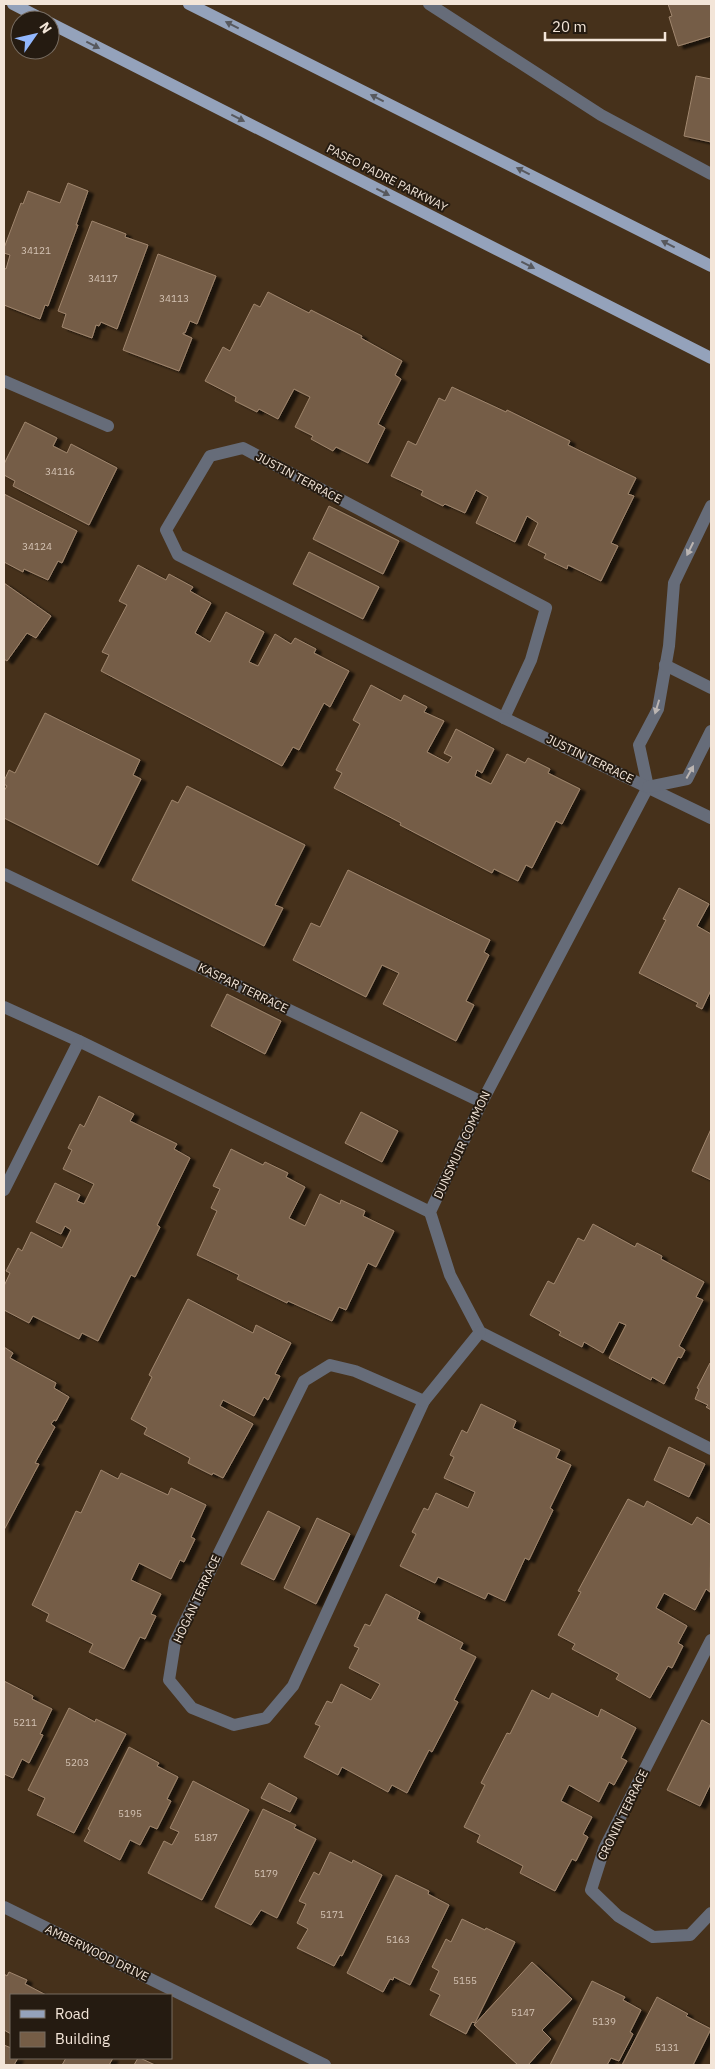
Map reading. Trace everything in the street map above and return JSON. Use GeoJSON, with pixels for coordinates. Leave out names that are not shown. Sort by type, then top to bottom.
{"type":"FeatureCollection","features":[{"type":"Feature","properties":{"kind":"main road"},"geometry":{"type":"LineString","coordinates":[[13,4],[25,10]]}},
{"type":"Feature","properties":{"kind":"main road"},"geometry":{"type":"LineString","coordinates":[[190,4],[711,266]]}},
{"type":"Feature","properties":{"kind":"main road","name":"PASEO PADRE PARKWAY"},"geometry":{"type":"LineString","coordinates":[[60,28],[711,358]]}},
{"type":"Feature","properties":{"kind":"street"},"geometry":{"type":"LineString","coordinates":[[429,4],[602,115],[711,174]]}},
{"type":"Feature","properties":{"kind":"street"},"geometry":{"type":"LineString","coordinates":[[4,381],[108,426]]}},
{"type":"Feature","properties":{"kind":"street","name":"JUSTIN TERRACE"},"geometry":{"type":"LineString","coordinates":[[504,718],[531,660],[546,608],[243,448],[210,456],[166,530],[178,555],[504,718],[711,818]]}},
{"type":"Feature","properties":{"kind":"street"},"geometry":{"type":"LineString","coordinates":[[711,506],[674,582],[658,709],[639,745],[648,787],[687,779],[711,730]]}},
{"type":"Feature","properties":{"kind":"street"},"geometry":{"type":"LineString","coordinates":[[665,665],[711,688]]}},
{"type":"Feature","properties":{"kind":"street","name":"DUNSMUIR COMMON"},"geometry":{"type":"LineString","coordinates":[[480,1332],[450,1275],[430,1212],[482,1102],[648,787]]}},
{"type":"Feature","properties":{"kind":"street","name":"KASPAR TERRACE"},"geometry":{"type":"LineString","coordinates":[[4,874],[482,1102]]}},
{"type":"Feature","properties":{"kind":"street"},"geometry":{"type":"LineString","coordinates":[[4,1007],[430,1212]]}},
{"type":"Feature","properties":{"kind":"street"},"geometry":{"type":"LineString","coordinates":[[4,1190],[78,1041]]}},
{"type":"Feature","properties":{"kind":"street"},"geometry":{"type":"LineString","coordinates":[[480,1332],[711,1449]]}},
{"type":"Feature","properties":{"kind":"street","name":"HOGAN TERRACE"},"geometry":{"type":"LineString","coordinates":[[424,1401],[355,1371],[330,1365],[304,1381],[175,1642],[169,1680],[192,1708],[234,1725],[266,1718],[293,1686],[424,1401],[480,1332]]}},
{"type":"Feature","properties":{"kind":"street","name":"CRONIN TERRACE"},"geometry":{"type":"LineString","coordinates":[[711,1640],[604,1849],[591,1890],[618,1916],[653,1937],[690,1934],[711,1913]]}},
{"type":"Feature","properties":{"kind":"street","name":"AMBERWOOD DRIVE"},"geometry":{"type":"LineString","coordinates":[[4,1907],[325,2065]]}},
{"type":"Feature","properties":{"kind":"building"},"geometry":{"type":"Polygon","coordinates":[[[668,4],[711,4],[711,36],[678,46],[669,17],[672,16],[668,4]]]}},
{"type":"Feature","properties":{"kind":"building"},"geometry":{"type":"Polygon","coordinates":[[[696,76],[711,79],[711,142],[684,136],[696,76]]]}},
{"type":"Feature","properties":{"kind":"building"},"geometry":{"type":"Polygon","coordinates":[[[68,183],[88,191],[76,225],[78,225],[48,306],[45,305],[40,319],[4,305],[4,268],[6,269],[10,255],[4,253],[4,248],[21,203],[23,204],[28,191],[60,203],[68,183]]]}},
{"type":"Feature","properties":{"kind":"building"},"geometry":{"type":"Polygon","coordinates":[[[92,221],[126,234],[125,237],[148,245],[117,329],[101,322],[99,326],[96,325],[92,338],[62,327],[66,314],[58,311],[92,221]]]}},
{"type":"Feature","properties":{"kind":"building"},"geometry":{"type":"Polygon","coordinates":[[[158,254],[216,276],[197,324],[190,321],[185,333],[183,333],[192,338],[179,371],[123,350],[158,254]]]}},
{"type":"Feature","properties":{"kind":"building"},"geometry":{"type":"Polygon","coordinates":[[[268,292],[309,313],[311,310],[362,336],[361,338],[402,361],[395,375],[401,379],[378,424],[385,428],[368,463],[336,447],[333,451],[311,439],[313,436],[295,427],[310,397],[294,389],[278,419],[259,409],[257,412],[235,401],[236,397],[205,381],[223,347],[230,351],[254,304],[260,307],[268,292]]]}},
{"type":"Feature","properties":{"kind":"building"},"geometry":{"type":"Polygon","coordinates":[[[452,387],[506,412],[507,410],[570,441],[568,445],[636,478],[628,494],[634,496],[611,543],[618,546],[601,581],[568,565],[567,569],[544,558],[546,554],[528,545],[538,523],[527,516],[515,542],[476,523],[488,497],[476,490],[465,513],[445,504],[443,506],[421,495],[423,491],[391,476],[408,441],[416,445],[439,398],[445,401],[452,387]]]}},
{"type":"Feature","properties":{"kind":"building"},"geometry":{"type":"Polygon","coordinates":[[[25,422],[57,438],[53,446],[67,453],[71,444],[117,468],[89,525],[13,486],[15,481],[4,475],[4,464],[25,422]]]}},
{"type":"Feature","properties":{"kind":"building"},"geometry":{"type":"Polygon","coordinates":[[[4,494],[77,531],[62,563],[58,561],[48,580],[24,569],[23,572],[4,562],[4,494]]]}},
{"type":"Feature","properties":{"kind":"building"},"geometry":{"type":"Polygon","coordinates":[[[329,506],[399,541],[383,574],[313,539],[329,506]]]}},
{"type":"Feature","properties":{"kind":"building"},"geometry":{"type":"Polygon","coordinates":[[[309,552],[379,587],[363,619],[293,584],[309,552]]]}},
{"type":"Feature","properties":{"kind":"building"},"geometry":{"type":"Polygon","coordinates":[[[138,565],[166,580],[169,574],[193,587],[190,591],[211,603],[195,633],[210,642],[226,612],[264,632],[249,662],[258,666],[275,634],[291,644],[295,638],[316,649],[314,653],[349,671],[330,707],[324,703],[299,750],[293,747],[282,766],[101,671],[109,655],[102,652],[127,605],[119,601],[138,565]]]}},
{"type":"Feature","properties":{"kind":"building"},"geometry":{"type":"Polygon","coordinates":[[[4,583],[51,616],[36,638],[27,633],[7,661],[4,659],[4,583]]]}},
{"type":"Feature","properties":{"kind":"building"},"geometry":{"type":"Polygon","coordinates":[[[371,685],[401,701],[404,695],[427,707],[424,712],[444,721],[427,752],[448,763],[452,757],[444,753],[456,729],[494,749],[482,773],[477,770],[475,776],[491,784],[507,754],[525,763],[528,758],[550,769],[548,773],[580,789],[562,824],[556,821],[532,868],[526,865],[518,881],[494,869],[492,873],[334,788],[342,773],[336,770],[360,724],[353,720],[371,685]]]}},
{"type":"Feature","properties":{"kind":"building"},"geometry":{"type":"Polygon","coordinates":[[[45,713],[140,760],[133,775],[141,779],[98,865],[4,818],[4,791],[7,786],[4,784],[4,781],[9,770],[15,773],[45,713]]]}},
{"type":"Feature","properties":{"kind":"building"},"geometry":{"type":"Polygon","coordinates":[[[187,786],[305,845],[275,905],[283,908],[264,946],[132,880],[172,800],[178,803],[187,786]]]}},
{"type":"Feature","properties":{"kind":"building"},"geometry":{"type":"Polygon","coordinates":[[[348,870],[490,940],[484,952],[489,955],[466,1001],[474,1005],[456,1041],[383,1004],[399,973],[382,965],[366,997],[293,960],[311,923],[320,927],[348,870]]]}},
{"type":"Feature","properties":{"kind":"building"},"geometry":{"type":"Polygon","coordinates":[[[679,888],[709,904],[697,926],[711,934],[711,990],[702,1009],[696,1006],[698,1003],[639,973],[666,920],[663,919],[679,888]]]}},
{"type":"Feature","properties":{"kind":"building"},"geometry":{"type":"Polygon","coordinates":[[[227,994],[281,1021],[265,1054],[211,1026],[227,994]]]}},
{"type":"Feature","properties":{"kind":"building"},"geometry":{"type":"Polygon","coordinates":[[[99,1096],[134,1114],[130,1121],[177,1144],[174,1149],[190,1158],[157,1225],[160,1227],[135,1277],[131,1275],[98,1341],[82,1333],[79,1339],[33,1316],[29,1323],[4,1310],[4,1286],[10,1273],[6,1271],[18,1248],[22,1251],[31,1232],[62,1248],[71,1230],[65,1226],[61,1234],[36,1222],[55,1183],[80,1195],[77,1201],[84,1204],[94,1184],[63,1169],[72,1150],[68,1148],[80,1124],[84,1127],[99,1096]]]}},
{"type":"Feature","properties":{"kind":"building"},"geometry":{"type":"Polygon","coordinates":[[[361,1112],[398,1131],[382,1162],[345,1143],[361,1112]]]}},
{"type":"Feature","properties":{"kind":"building"},"geometry":{"type":"Polygon","coordinates":[[[711,1129],[711,1180],[692,1171],[711,1129]]]}},
{"type":"Feature","properties":{"kind":"building"},"geometry":{"type":"Polygon","coordinates":[[[231,1149],[263,1165],[265,1162],[288,1173],[286,1177],[305,1187],[289,1218],[305,1226],[320,1194],[340,1204],[341,1200],[365,1211],[363,1216],[394,1231],[376,1267],[368,1263],[346,1310],[339,1307],[332,1321],[288,1301],[287,1303],[237,1279],[239,1275],[197,1255],[217,1211],[211,1208],[220,1189],[213,1186],[231,1149]]]}},
{"type":"Feature","properties":{"kind":"building"},"geometry":{"type":"Polygon","coordinates":[[[593,1224],[635,1247],[637,1243],[662,1256],[661,1259],[704,1282],[696,1297],[703,1300],[679,1346],[685,1350],[681,1358],[678,1357],[664,1384],[652,1377],[651,1380],[609,1358],[626,1325],[619,1322],[603,1353],[584,1342],[582,1347],[559,1335],[561,1332],[530,1315],[548,1281],[554,1284],[578,1238],[584,1241],[593,1224]]]}},
{"type":"Feature","properties":{"kind":"building"},"geometry":{"type":"Polygon","coordinates":[[[188,1299],[253,1333],[256,1325],[291,1343],[275,1374],[280,1376],[268,1400],[264,1397],[254,1416],[223,1400],[220,1406],[253,1424],[223,1478],[213,1473],[212,1475],[188,1463],[190,1458],[144,1434],[147,1428],[131,1419],[152,1377],[149,1375],[188,1299]]]}},
{"type":"Feature","properties":{"kind":"building"},"geometry":{"type":"Polygon","coordinates":[[[4,1347],[13,1353],[10,1358],[56,1383],[54,1388],[69,1397],[56,1421],[54,1420],[51,1424],[55,1427],[35,1463],[39,1464],[4,1530],[4,1347]]]}},
{"type":"Feature","properties":{"kind":"building"},"geometry":{"type":"Polygon","coordinates":[[[710,1363],[711,1410],[706,1407],[708,1405],[695,1399],[699,1389],[697,1388],[710,1363]]]}},
{"type":"Feature","properties":{"kind":"building"},"geometry":{"type":"Polygon","coordinates":[[[481,1404],[516,1421],[513,1428],[560,1450],[556,1458],[571,1465],[550,1508],[553,1510],[529,1560],[525,1558],[505,1601],[488,1593],[485,1599],[438,1577],[435,1583],[400,1566],[416,1534],[412,1532],[424,1508],[428,1510],[436,1493],[468,1508],[475,1492],[444,1478],[454,1457],[450,1455],[462,1430],[467,1433],[481,1404]]]}},
{"type":"Feature","properties":{"kind":"building"},"geometry":{"type":"Polygon","coordinates":[[[669,1447],[705,1464],[689,1497],[654,1480],[669,1447]]]}},
{"type":"Feature","properties":{"kind":"building"},"geometry":{"type":"Polygon","coordinates":[[[101,1470],[118,1479],[121,1473],[168,1495],[171,1488],[206,1505],[191,1537],[195,1539],[184,1562],[180,1560],[171,1579],[139,1563],[131,1580],[161,1594],[151,1614],[156,1616],[145,1639],[140,1637],[124,1669],[89,1652],[93,1644],[46,1621],[49,1614],[32,1605],[76,1511],[81,1513],[101,1470]]]}},
{"type":"Feature","properties":{"kind":"building"},"geometry":{"type":"Polygon","coordinates":[[[628,1499],[644,1507],[647,1501],[692,1525],[697,1517],[711,1525],[710,1592],[706,1589],[695,1610],[664,1593],[656,1608],[687,1626],[678,1643],[683,1646],[672,1668],[668,1666],[650,1698],[616,1679],[619,1674],[572,1649],[575,1644],[558,1635],[581,1592],[578,1591],[628,1499]]]}},
{"type":"Feature","properties":{"kind":"building"},"geometry":{"type":"Polygon","coordinates":[[[268,1511],[300,1527],[274,1580],[241,1564],[268,1511]]]}},
{"type":"Feature","properties":{"kind":"building"},"geometry":{"type":"Polygon","coordinates":[[[317,1518],[350,1534],[316,1604],[284,1588],[317,1518]]]}},
{"type":"Feature","properties":{"kind":"building"},"geometry":{"type":"Polygon","coordinates":[[[386,1594],[420,1612],[417,1619],[463,1643],[460,1649],[476,1657],[454,1700],[458,1702],[432,1752],[429,1750],[407,1793],[392,1785],[388,1792],[342,1767],[338,1775],[304,1757],[320,1726],[315,1724],[327,1701],[332,1703],[341,1684],[371,1700],[380,1684],[349,1668],[359,1648],[354,1646],[365,1624],[370,1626],[386,1594]]]}},
{"type":"Feature","properties":{"kind":"building"},"geometry":{"type":"Polygon","coordinates":[[[4,1681],[33,1696],[32,1699],[52,1709],[40,1734],[43,1735],[29,1763],[22,1759],[13,1778],[4,1774],[4,1681]]]}},
{"type":"Feature","properties":{"kind":"building"},"geometry":{"type":"Polygon","coordinates":[[[532,1690],[549,1699],[552,1693],[598,1717],[601,1709],[636,1728],[621,1758],[627,1761],[614,1785],[609,1782],[599,1802],[569,1785],[561,1801],[592,1817],[583,1834],[588,1837],[576,1861],[572,1859],[555,1891],[520,1873],[523,1866],[477,1842],[480,1835],[464,1827],[485,1785],[481,1783],[507,1733],[510,1734],[532,1690]]]}},
{"type":"Feature","properties":{"kind":"building"},"geometry":{"type":"Polygon","coordinates":[[[69,1708],[95,1722],[96,1719],[126,1734],[74,1833],[37,1815],[45,1798],[28,1790],[69,1708]]]}},
{"type":"Feature","properties":{"kind":"building"},"geometry":{"type":"Polygon","coordinates":[[[702,1720],[711,1725],[711,1783],[700,1806],[667,1790],[702,1720]]]}},
{"type":"Feature","properties":{"kind":"building"},"geometry":{"type":"Polygon","coordinates":[[[129,1747],[159,1763],[157,1766],[178,1777],[167,1799],[171,1801],[157,1829],[150,1826],[140,1845],[130,1840],[120,1860],[84,1841],[90,1830],[88,1829],[129,1747]]]}},
{"type":"Feature","properties":{"kind":"building"},"geometry":{"type":"Polygon","coordinates":[[[193,1781],[249,1810],[202,1900],[148,1873],[164,1841],[172,1845],[179,1832],[170,1828],[193,1781]]]}},
{"type":"Feature","properties":{"kind":"building"},"geometry":{"type":"Polygon","coordinates":[[[269,1783],[297,1798],[290,1812],[261,1798],[269,1783]]]}},
{"type":"Feature","properties":{"kind":"building"},"geometry":{"type":"Polygon","coordinates":[[[263,1809],[296,1825],[294,1828],[316,1839],[277,1918],[261,1910],[251,1925],[215,1907],[263,1809]]]}},
{"type":"Feature","properties":{"kind":"building"},"geometry":{"type":"Polygon","coordinates":[[[330,1852],[352,1863],[353,1860],[382,1875],[342,1956],[340,1955],[334,1966],[297,1948],[308,1929],[297,1923],[306,1904],[299,1901],[314,1872],[319,1875],[330,1852]]]}},
{"type":"Feature","properties":{"kind":"building"},"geometry":{"type":"Polygon","coordinates":[[[396,1875],[429,1891],[428,1894],[449,1905],[410,1985],[394,1977],[393,1980],[390,1979],[383,1992],[347,1973],[396,1875]]]}},
{"type":"Feature","properties":{"kind":"building"},"geometry":{"type":"Polygon","coordinates":[[[462,1919],[515,1942],[475,2023],[472,2022],[466,2034],[430,2015],[440,1995],[430,1990],[439,1971],[432,1967],[446,1939],[451,1942],[462,1919]]]}},
{"type":"Feature","properties":{"kind":"building"},"geometry":{"type":"Polygon","coordinates":[[[532,1962],[572,1999],[542,2030],[551,2039],[528,2065],[518,2065],[474,2025],[532,1962]]]}},
{"type":"Feature","properties":{"kind":"building"},"geometry":{"type":"Polygon","coordinates":[[[9,1972],[27,1980],[25,1984],[44,1994],[10,1994],[10,2033],[4,2030],[4,1974],[7,1976],[9,1972]]]}},
{"type":"Feature","properties":{"kind":"building"},"geometry":{"type":"Polygon","coordinates":[[[592,1981],[625,1997],[623,2000],[641,2010],[630,2032],[633,2034],[619,2061],[611,2058],[607,2065],[550,2065],[592,1981]]]}},
{"type":"Feature","properties":{"kind":"building"},"geometry":{"type":"Polygon","coordinates":[[[657,1997],[688,2014],[686,2016],[711,2029],[693,2065],[622,2065],[657,1997]]]}},
{"type":"Feature","properties":{"kind":"building"},"geometry":{"type":"Polygon","coordinates":[[[4,2045],[10,2048],[10,2059],[17,2059],[14,2065],[4,2065],[4,2045]]]}},
{"type":"Feature","properties":{"kind":"building"},"geometry":{"type":"Polygon","coordinates":[[[65,2059],[112,2059],[109,2065],[62,2065],[65,2059]]]}},
{"type":"Feature","properties":{"kind":"building"},"geometry":{"type":"Polygon","coordinates":[[[137,2059],[142,2059],[155,2065],[134,2065],[137,2059]]]}}]}
